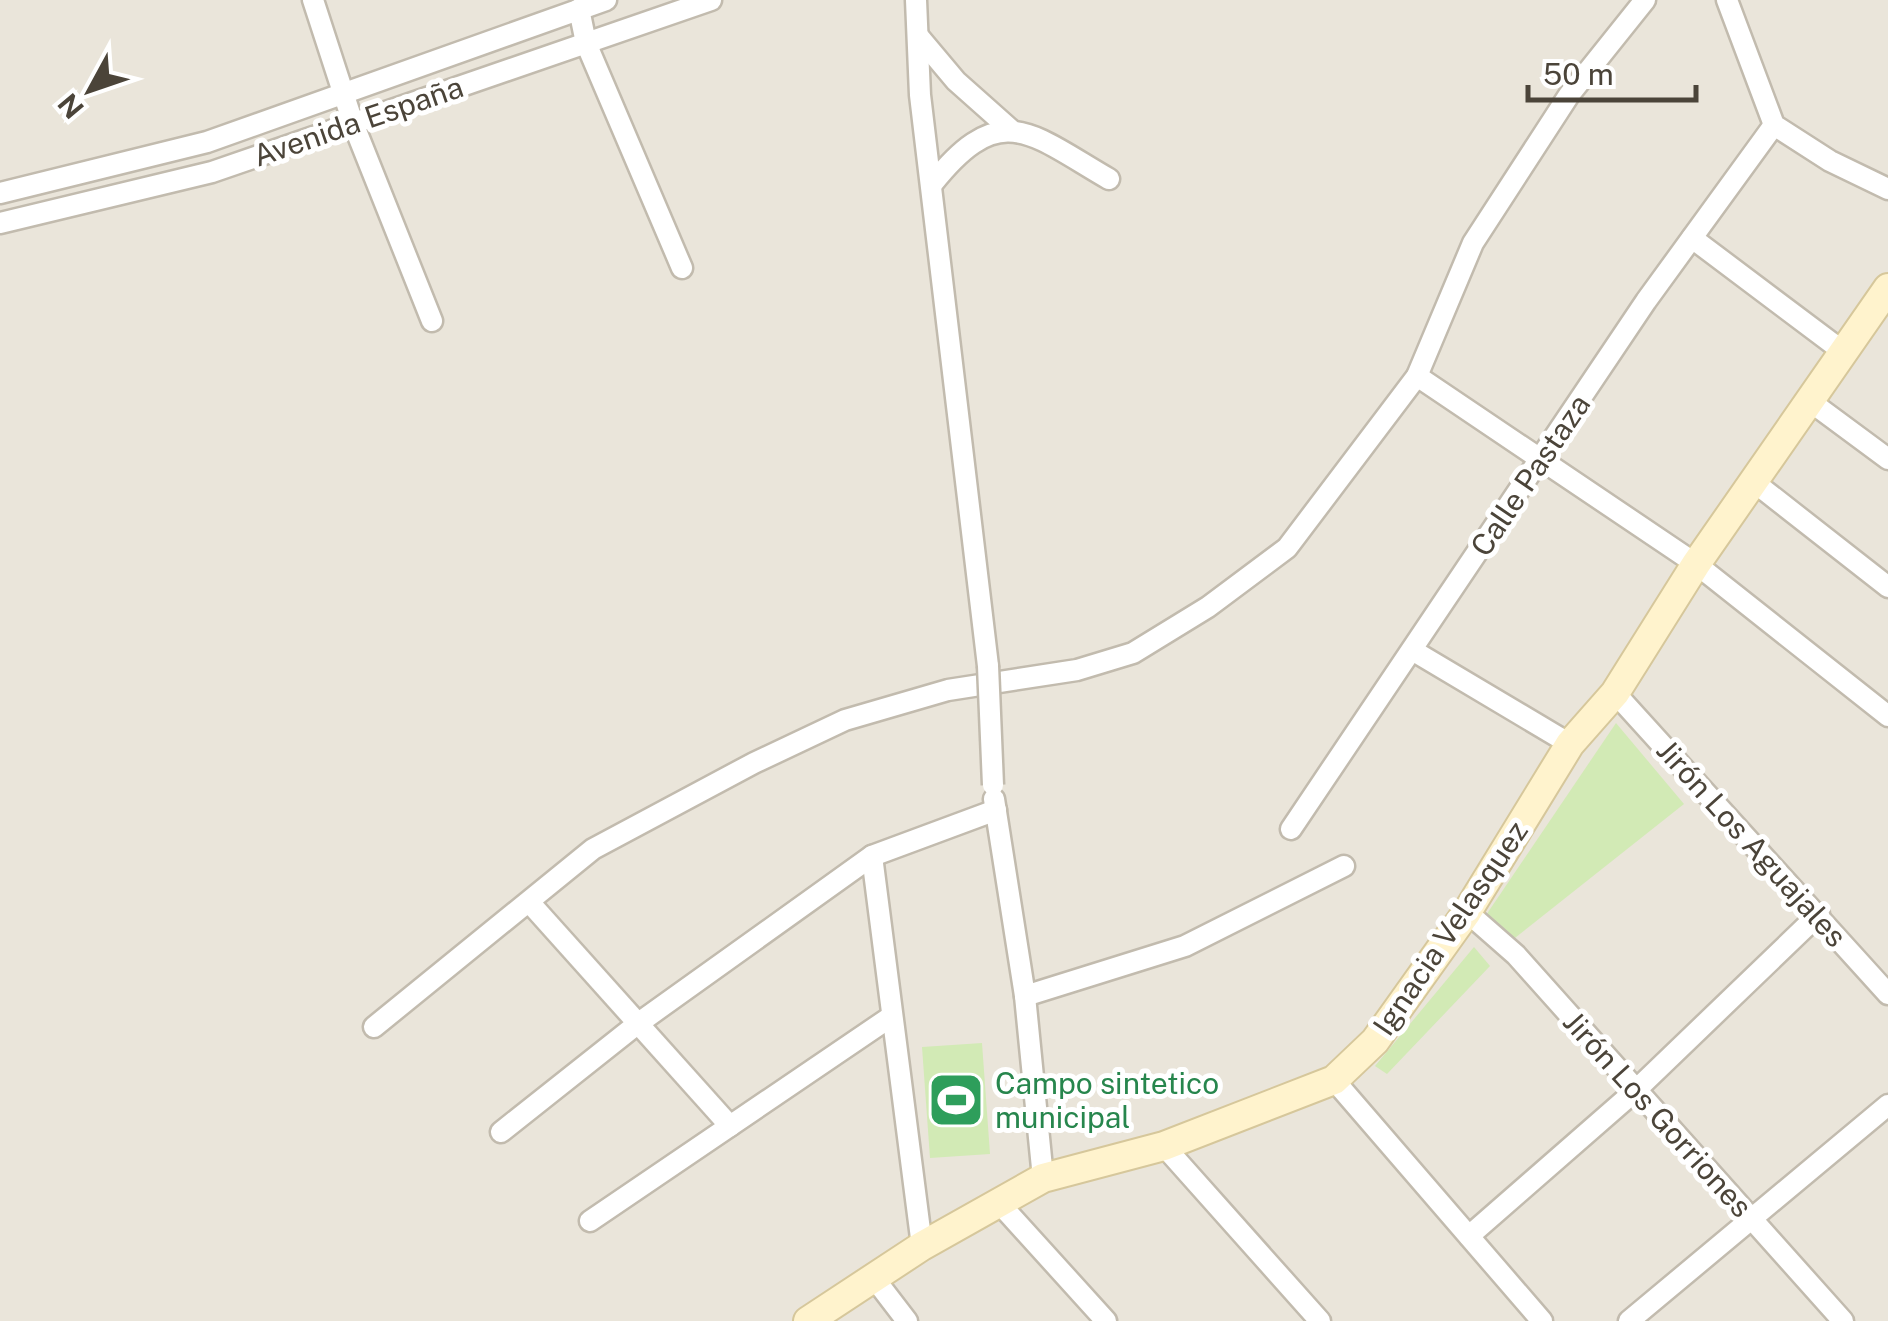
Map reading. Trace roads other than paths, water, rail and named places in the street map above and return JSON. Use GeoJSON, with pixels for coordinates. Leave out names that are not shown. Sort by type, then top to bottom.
{"type":"FeatureCollection","features":[{"type":"Feature","properties":{"kind":"main road","name":"Ignacia Velasquez"},"geometry":{"type":"LineString","coordinates":[[808,1321],[922,1246],[1043,1178],[1164,1146],[1334,1080],[1375,1041],[1468,912],[1570,744],[1616,694],[1696,564],[1888,288]]}},
{"type":"Feature","properties":{"kind":"street"},"geometry":{"type":"LineString","coordinates":[[313,0],[353,123],[432,320]]}},
{"type":"Feature","properties":{"kind":"street","name":"Avenida España"},"geometry":{"type":"LineString","coordinates":[[0,192],[206,142],[606,0]]}},
{"type":"Feature","properties":{"kind":"street"},"geometry":{"type":"LineString","coordinates":[[916,0],[920,94],[988,666],[993,785],[1025,996],[1043,1178]]}},
{"type":"Feature","properties":{"kind":"street"},"geometry":{"type":"LineString","coordinates":[[374,1027],[593,849],[845,720],[948,690],[1077,670],[1133,653],[1208,607],[1287,548],[1417,376],[1473,243],[1569,96],[1645,0]]}},
{"type":"Feature","properties":{"kind":"street"},"geometry":{"type":"LineString","coordinates":[[1728,0],[1774,126],[1830,161],[1888,189]]}},
{"type":"Feature","properties":{"kind":"street","name":"Avenida España"},"geometry":{"type":"LineString","coordinates":[[0,223],[212,172],[708,1]]}},
{"type":"Feature","properties":{"kind":"street"},"geometry":{"type":"LineString","coordinates":[[579,9],[586,44],[682,268]]}},
{"type":"Feature","properties":{"kind":"street"},"geometry":{"type":"LineString","coordinates":[[919,37],[956,82],[1010,129],[1040,140],[1109,179]]}},
{"type":"Feature","properties":{"kind":"street","name":"Calle Pastaza"},"geometry":{"type":"LineString","coordinates":[[1291,830],[1692,238],[1774,126]]}},
{"type":"Feature","properties":{"kind":"street"},"geometry":{"type":"LineString","coordinates":[[933,182],[965,148],[998,130],[1010,129]]}},
{"type":"Feature","properties":{"kind":"street"},"geometry":{"type":"LineString","coordinates":[[1692,238],[1846,353]]}},
{"type":"Feature","properties":{"kind":"street"},"geometry":{"type":"LineString","coordinates":[[1417,376],[1696,564],[1888,716]]}},
{"type":"Feature","properties":{"kind":"street"},"geometry":{"type":"LineString","coordinates":[[1811,402],[1888,459]]}},
{"type":"Feature","properties":{"kind":"street"},"geometry":{"type":"LineString","coordinates":[[1754,482],[1888,587]]}},
{"type":"Feature","properties":{"kind":"street"},"geometry":{"type":"LineString","coordinates":[[1412,650],[1570,744]]}},
{"type":"Feature","properties":{"kind":"street","name":"Jirón Los Aguajales"},"geometry":{"type":"LineString","coordinates":[[1616,694],[1820,914],[1888,994]]}},
{"type":"Feature","properties":{"kind":"street"},"geometry":{"type":"LineString","coordinates":[[501,1132],[636,1025],[872,856],[996,810]]}},
{"type":"Feature","properties":{"kind":"street"},"geometry":{"type":"LineString","coordinates":[[872,856],[922,1246]]}},
{"type":"Feature","properties":{"kind":"street"},"geometry":{"type":"LineString","coordinates":[[1025,996],[1186,946],[1344,866]]}},
{"type":"Feature","properties":{"kind":"street"},"geometry":{"type":"LineString","coordinates":[[530,903],[730,1126]]}},
{"type":"Feature","properties":{"kind":"street","name":"Jirón Los Gorriones"},"geometry":{"type":"LineString","coordinates":[[1468,912],[1516,955],[1634,1092],[1844,1321]]}},
{"type":"Feature","properties":{"kind":"street"},"geometry":{"type":"LineString","coordinates":[[1468,1236],[1634,1092],[1820,914]]}},
{"type":"Feature","properties":{"kind":"street"},"geometry":{"type":"LineString","coordinates":[[590,1221],[892,1016]]}},
{"type":"Feature","properties":{"kind":"street"},"geometry":{"type":"LineString","coordinates":[[1334,1080],[1542,1321]]}},
{"type":"Feature","properties":{"kind":"street"},"geometry":{"type":"LineString","coordinates":[[1629,1321],[1888,1105]]}},
{"type":"Feature","properties":{"kind":"street"},"geometry":{"type":"LineString","coordinates":[[1164,1146],[1320,1321]]}},
{"type":"Feature","properties":{"kind":"street"},"geometry":{"type":"LineString","coordinates":[[1001,1205],[1106,1321]]}},
{"type":"Feature","properties":{"kind":"street"},"geometry":{"type":"LineString","coordinates":[[874,1278],[907,1321]]}},
{"type":"Feature","properties":{"kind":"place","name":"Campo sintetico municipal"},"geometry":{"type":"Point","coordinates":[956,1100]}}]}
